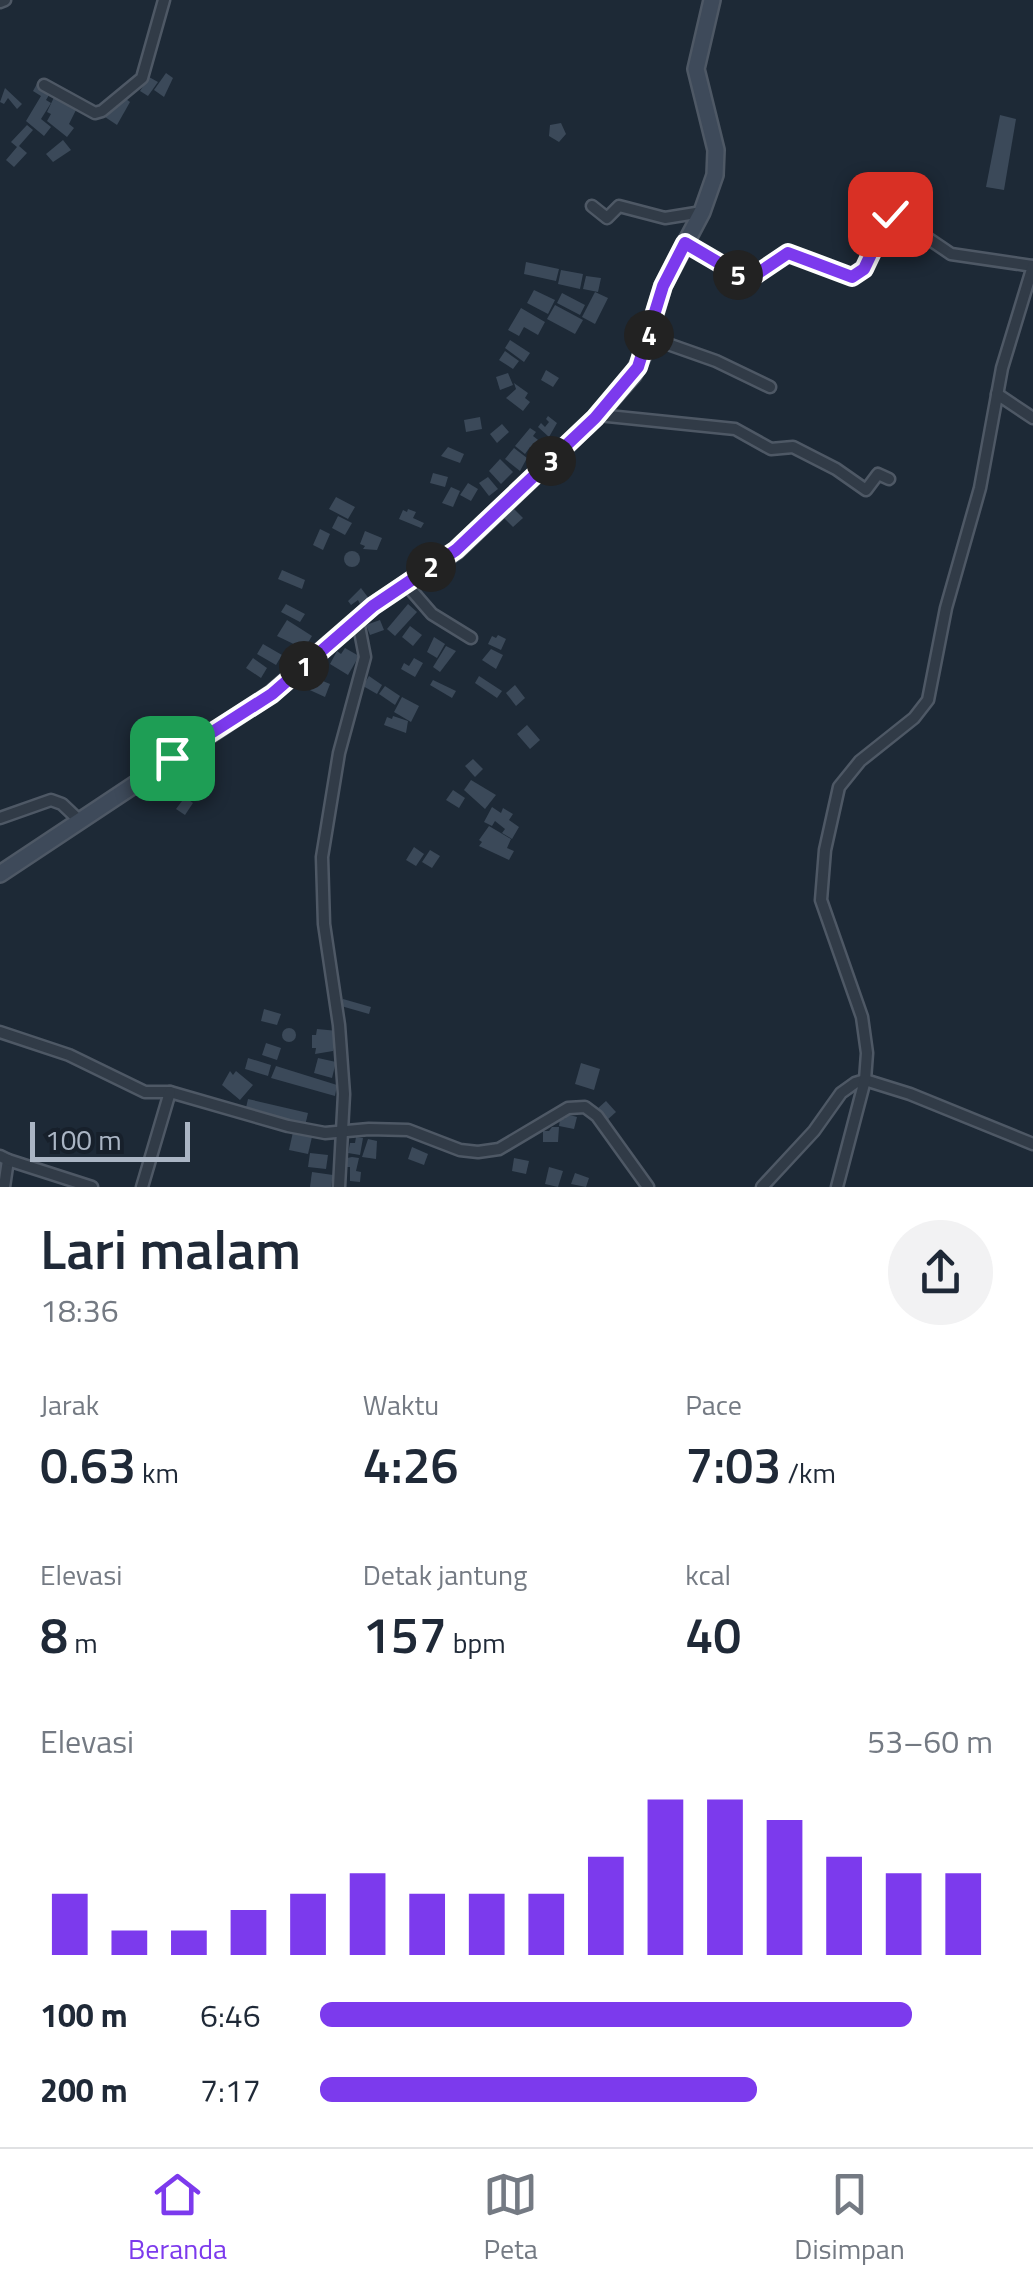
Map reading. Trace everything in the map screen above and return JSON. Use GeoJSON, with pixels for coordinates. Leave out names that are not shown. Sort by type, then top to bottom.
{"type":"FeatureCollection","features":[{"type":"Feature","properties":{"kind":"street"},"geometry":{"type":"LineString","coordinates":[[44,84],[95,113],[102,111],[142,78],[164,0]]}},
{"type":"Feature","properties":{"kind":"street"},"geometry":{"type":"LineString","coordinates":[[0,874],[272,694],[358,621],[456,550],[598,415],[638,367],[663,286],[702,212],[715,175],[716,150],[696,70],[712,0]]}},
{"type":"Feature","properties":{"kind":"street"},"geometry":{"type":"LineString","coordinates":[[592,206],[607,218],[619,206],[665,218],[702,212]]}},
{"type":"Feature","properties":{"kind":"street"},"geometry":{"type":"LineString","coordinates":[[685,243],[748,280],[788,253],[852,277],[864,269],[885,220],[892,214],[951,254],[1033,266],[997,394],[980,488],[946,608],[928,700],[914,718],[860,761],[839,787],[824,850],[821,900],[862,1016],[867,1053],[865,1080],[836,1187]]}},
{"type":"Feature","properties":{"kind":"street"},"geometry":{"type":"LineString","coordinates":[[648,337],[716,361],[770,387]]}},
{"type":"Feature","properties":{"kind":"street"},"geometry":{"type":"LineString","coordinates":[[997,394],[1033,418]]}},
{"type":"Feature","properties":{"kind":"street"},"geometry":{"type":"LineString","coordinates":[[598,415],[736,429],[771,449],[793,447],[866,490],[878,474],[889,479]]}},
{"type":"Feature","properties":{"kind":"street"},"geometry":{"type":"LineString","coordinates":[[406,584],[432,614],[471,638]]}},
{"type":"Feature","properties":{"kind":"street"},"geometry":{"type":"LineString","coordinates":[[339,1187],[344,1094],[339,1025],[324,924],[322,857],[339,753],[365,656],[358,621]]}},
{"type":"Feature","properties":{"kind":"street"},"geometry":{"type":"LineString","coordinates":[[0,818],[51,800],[62,804],[81,822]]}},
{"type":"Feature","properties":{"kind":"street"},"geometry":{"type":"LineString","coordinates":[[0,1032],[69,1055],[145,1092],[170,1092],[324,1133],[408,1130],[460,1150],[478,1152],[499,1148],[568,1108],[585,1107],[597,1116],[648,1187]]}},
{"type":"Feature","properties":{"kind":"street"},"geometry":{"type":"LineString","coordinates":[[762,1187],[814,1131],[841,1093],[865,1080],[1033,1144]]}},
{"type":"Feature","properties":{"kind":"street"},"geometry":{"type":"LineString","coordinates":[[142,1187],[170,1092]]}},
{"type":"Feature","properties":{"kind":"street"},"geometry":{"type":"LineString","coordinates":[[4,1187],[4,1158],[92,1187]]}},
{"type":"Feature","properties":{"kind":"building"},"geometry":{"type":"Polygon","coordinates":[[[166,73],[173,78],[164,97],[154,90],[166,73]]]}},
{"type":"Feature","properties":{"kind":"building"},"geometry":{"type":"Polygon","coordinates":[[[149,77],[158,82],[148,96],[140,91],[149,77]]]}},
{"type":"Feature","properties":{"kind":"building"},"geometry":{"type":"Polygon","coordinates":[[[38,82],[52,90],[46,100],[51,103],[41,119],[51,127],[44,136],[26,121],[41,96],[33,91],[38,82]]]}},
{"type":"Feature","properties":{"kind":"building"},"geometry":{"type":"Polygon","coordinates":[[[5,88],[22,104],[17,109],[8,98],[4,104],[0,102],[5,88]]]}},
{"type":"Feature","properties":{"kind":"building"},"geometry":{"type":"Polygon","coordinates":[[[58,89],[81,100],[69,124],[74,128],[67,137],[47,121],[58,89]]]}},
{"type":"Feature","properties":{"kind":"building"},"geometry":{"type":"Polygon","coordinates":[[[122,96],[130,102],[117,125],[105,117],[122,96]]]}},
{"type":"Feature","properties":{"kind":"building"},"geometry":{"type":"Polygon","coordinates":[[[1000,115],[1016,119],[1004,190],[986,187],[1000,115]]]}},
{"type":"Feature","properties":{"kind":"building"},"geometry":{"type":"Polygon","coordinates":[[[561,123],[566,134],[559,142],[549,136],[550,125],[561,123]]]}},
{"type":"Feature","properties":{"kind":"building"},"geometry":{"type":"Polygon","coordinates":[[[27,125],[33,130],[19,146],[27,153],[14,167],[6,160],[17,147],[11,142],[27,125]]]}},
{"type":"Feature","properties":{"kind":"building"},"geometry":{"type":"Polygon","coordinates":[[[63,140],[71,150],[53,162],[46,154],[63,140]]]}},
{"type":"Feature","properties":{"kind":"building"},"geometry":{"type":"Polygon","coordinates":[[[526,262],[559,269],[556,281],[524,274],[526,262]]]}},
{"type":"Feature","properties":{"kind":"building"},"geometry":{"type":"Polygon","coordinates":[[[561,270],[583,274],[580,289],[558,284],[561,270]]]}},
{"type":"Feature","properties":{"kind":"building"},"geometry":{"type":"Polygon","coordinates":[[[586,276],[601,278],[598,292],[583,289],[586,276]]]}},
{"type":"Feature","properties":{"kind":"building"},"geometry":{"type":"Polygon","coordinates":[[[534,290],[555,300],[548,314],[527,303],[534,290]]]}},
{"type":"Feature","properties":{"kind":"building"},"geometry":{"type":"Polygon","coordinates":[[[595,292],[608,298],[595,324],[582,317],[595,292]]]}},
{"type":"Feature","properties":{"kind":"building"},"geometry":{"type":"Polygon","coordinates":[[[562,293],[585,305],[580,315],[557,303],[562,293]]]}},
{"type":"Feature","properties":{"kind":"building"},"geometry":{"type":"Polygon","coordinates":[[[555,305],[583,320],[575,334],[547,319],[555,305]]]}},
{"type":"Feature","properties":{"kind":"building"},"geometry":{"type":"Polygon","coordinates":[[[521,308],[545,322],[538,335],[524,327],[519,336],[508,330],[521,308]]]}},
{"type":"Feature","properties":{"kind":"building"},"geometry":{"type":"Polygon","coordinates":[[[510,340],[530,353],[524,362],[505,348],[510,340]]]}},
{"type":"Feature","properties":{"kind":"building"},"geometry":{"type":"Polygon","coordinates":[[[505,351],[519,361],[513,369],[499,360],[505,351]]]}},
{"type":"Feature","properties":{"kind":"building"},"geometry":{"type":"Polygon","coordinates":[[[546,370],[559,378],[553,387],[541,380],[546,370]]]}},
{"type":"Feature","properties":{"kind":"building"},"geometry":{"type":"Polygon","coordinates":[[[508,373],[513,385],[500,390],[496,377],[508,373]]]}},
{"type":"Feature","properties":{"kind":"building"},"geometry":{"type":"Polygon","coordinates":[[[514,383],[528,393],[525,398],[530,402],[523,411],[506,398],[516,389],[514,383]]]}},
{"type":"Feature","properties":{"kind":"building"},"geometry":{"type":"Polygon","coordinates":[[[548,416],[557,423],[549,437],[538,427],[541,423],[545,427],[548,416]]]}},
{"type":"Feature","properties":{"kind":"building"},"geometry":{"type":"Polygon","coordinates":[[[480,417],[482,429],[466,432],[464,420],[480,417]]]}},
{"type":"Feature","properties":{"kind":"building"},"geometry":{"type":"Polygon","coordinates":[[[502,424],[509,432],[497,443],[490,434],[502,424]]]}},
{"type":"Feature","properties":{"kind":"building"},"geometry":{"type":"Polygon","coordinates":[[[530,428],[536,432],[533,436],[546,446],[540,454],[530,447],[525,454],[515,446],[530,428]]]}},
{"type":"Feature","properties":{"kind":"building"},"geometry":{"type":"Polygon","coordinates":[[[448,447],[464,454],[460,463],[441,456],[448,447]]]}},
{"type":"Feature","properties":{"kind":"building"},"geometry":{"type":"Polygon","coordinates":[[[514,448],[527,458],[520,471],[505,459],[514,448]]]}},
{"type":"Feature","properties":{"kind":"building"},"geometry":{"type":"Polygon","coordinates":[[[500,459],[513,472],[501,484],[489,471],[500,459]]]}},
{"type":"Feature","properties":{"kind":"building"},"geometry":{"type":"Polygon","coordinates":[[[433,473],[448,477],[445,487],[430,483],[433,473]]]}},
{"type":"Feature","properties":{"kind":"building"},"geometry":{"type":"Polygon","coordinates":[[[488,477],[498,489],[489,496],[479,483],[488,477]]]}},
{"type":"Feature","properties":{"kind":"building"},"geometry":{"type":"Polygon","coordinates":[[[468,483],[478,489],[471,501],[460,495],[468,483]]]}},
{"type":"Feature","properties":{"kind":"building"},"geometry":{"type":"Polygon","coordinates":[[[451,487],[460,491],[453,507],[442,503],[451,487]]]}},
{"type":"Feature","properties":{"kind":"building"},"geometry":{"type":"Polygon","coordinates":[[[336,497],[355,507],[348,519],[329,509],[336,497]]]}},
{"type":"Feature","properties":{"kind":"building"},"geometry":{"type":"Polygon","coordinates":[[[512,507],[523,518],[513,527],[502,516],[512,507]]]}},
{"type":"Feature","properties":{"kind":"building"},"geometry":{"type":"Polygon","coordinates":[[[403,510],[416,512],[413,518],[424,523],[421,528],[399,519],[403,510]]]}},
{"type":"Feature","properties":{"kind":"building"},"geometry":{"type":"Polygon","coordinates":[[[338,516],[352,523],[345,535],[332,528],[338,516]]]}},
{"type":"Feature","properties":{"kind":"building"},"geometry":{"type":"Polygon","coordinates":[[[320,529],[330,534],[323,550],[313,545],[320,529]]]}},
{"type":"Feature","properties":{"kind":"building"},"geometry":{"type":"Polygon","coordinates":[[[365,531],[382,538],[377,550],[363,549],[365,546],[360,544],[365,531]]]}},
{"type":"Feature","properties":{"kind":"building"},"geometry":{"type":"Polygon","coordinates":[[[352,551],[360,559],[352,567],[344,559],[352,551]]]}},
{"type":"Feature","properties":{"kind":"building"},"geometry":{"type":"Polygon","coordinates":[[[282,570],[305,580],[302,589],[278,579],[282,570]]]}},
{"type":"Feature","properties":{"kind":"building"},"geometry":{"type":"Polygon","coordinates":[[[361,588],[370,600],[361,606],[358,600],[351,605],[348,601],[361,588]]]}},
{"type":"Feature","properties":{"kind":"building"},"geometry":{"type":"Polygon","coordinates":[[[286,604],[305,614],[300,622],[281,612],[286,604]]]}},
{"type":"Feature","properties":{"kind":"building"},"geometry":{"type":"Polygon","coordinates":[[[408,604],[417,612],[395,636],[387,629],[408,604]]]}},
{"type":"Feature","properties":{"kind":"building"},"geometry":{"type":"Polygon","coordinates":[[[287,620],[312,636],[304,649],[277,636],[287,620]]]}},
{"type":"Feature","properties":{"kind":"building"},"geometry":{"type":"Polygon","coordinates":[[[380,620],[384,630],[370,635],[366,625],[380,620]]]}},
{"type":"Feature","properties":{"kind":"building"},"geometry":{"type":"Polygon","coordinates":[[[410,626],[422,635],[413,646],[402,637],[410,626]]]}},
{"type":"Feature","properties":{"kind":"building"},"geometry":{"type":"Polygon","coordinates":[[[492,636],[506,639],[501,650],[488,644],[492,636]]]}},
{"type":"Feature","properties":{"kind":"building"},"geometry":{"type":"Polygon","coordinates":[[[434,637],[445,644],[437,658],[427,652],[434,637]]]}},
{"type":"Feature","properties":{"kind":"building"},"geometry":{"type":"Polygon","coordinates":[[[263,644],[282,655],[276,665],[257,654],[263,644]]]}},
{"type":"Feature","properties":{"kind":"building"},"geometry":{"type":"Polygon","coordinates":[[[446,646],[456,651],[440,672],[433,667],[446,646]]]}},
{"type":"Feature","properties":{"kind":"building"},"geometry":{"type":"Polygon","coordinates":[[[345,648],[359,656],[348,675],[330,664],[337,651],[341,654],[345,648]]]}},
{"type":"Feature","properties":{"kind":"building"},"geometry":{"type":"Polygon","coordinates":[[[491,649],[503,655],[496,669],[482,660],[491,649]]]}},
{"type":"Feature","properties":{"kind":"building"},"geometry":{"type":"Polygon","coordinates":[[[253,658],[267,668],[261,678],[246,668],[253,658]]]}},
{"type":"Feature","properties":{"kind":"building"},"geometry":{"type":"Polygon","coordinates":[[[414,658],[423,663],[415,677],[401,669],[414,658]]]}},
{"type":"Feature","properties":{"kind":"building"},"geometry":{"type":"Polygon","coordinates":[[[306,674],[330,684],[325,697],[301,686],[306,674]]]}},
{"type":"Feature","properties":{"kind":"building"},"geometry":{"type":"Polygon","coordinates":[[[369,676],[382,685],[377,694],[363,686],[369,676]]]}},
{"type":"Feature","properties":{"kind":"building"},"geometry":{"type":"Polygon","coordinates":[[[479,676],[502,691],[497,698],[475,683],[479,676]]]}},
{"type":"Feature","properties":{"kind":"building"},"geometry":{"type":"Polygon","coordinates":[[[433,680],[456,691],[452,698],[430,685],[433,680]]]}},
{"type":"Feature","properties":{"kind":"building"},"geometry":{"type":"Polygon","coordinates":[[[515,685],[525,698],[516,706],[506,693],[515,685]]]}},
{"type":"Feature","properties":{"kind":"building"},"geometry":{"type":"Polygon","coordinates":[[[385,686],[400,696],[395,705],[379,694],[385,686]]]}},
{"type":"Feature","properties":{"kind":"building"},"geometry":{"type":"Polygon","coordinates":[[[402,697],[419,706],[411,722],[394,712],[402,697]]]}},
{"type":"Feature","properties":{"kind":"building"},"geometry":{"type":"Polygon","coordinates":[[[387,717],[408,721],[406,733],[384,725],[387,717]]]}},
{"type":"Feature","properties":{"kind":"building"},"geometry":{"type":"Polygon","coordinates":[[[527,725],[540,740],[530,749],[517,734],[527,725]]]}},
{"type":"Feature","properties":{"kind":"building"},"geometry":{"type":"Polygon","coordinates":[[[473,759],[483,769],[475,777],[465,766],[473,759]]]}},
{"type":"Feature","properties":{"kind":"building"},"geometry":{"type":"Polygon","coordinates":[[[471,780],[496,795],[485,809],[464,790],[471,780]]]}},
{"type":"Feature","properties":{"kind":"building"},"geometry":{"type":"Polygon","coordinates":[[[453,790],[465,798],[459,808],[446,800],[453,790]]]}},
{"type":"Feature","properties":{"kind":"building"},"geometry":{"type":"Polygon","coordinates":[[[185,797],[193,803],[185,815],[176,809],[185,797]]]}},
{"type":"Feature","properties":{"kind":"building"},"geometry":{"type":"Polygon","coordinates":[[[492,807],[513,814],[509,820],[519,827],[512,839],[502,833],[505,829],[495,821],[492,826],[484,822],[492,807]]]}},
{"type":"Feature","properties":{"kind":"building"},"geometry":{"type":"Polygon","coordinates":[[[489,826],[511,839],[507,848],[514,851],[509,860],[479,846],[489,826]]]}},
{"type":"Feature","properties":{"kind":"building"},"geometry":{"type":"Polygon","coordinates":[[[414,847],[424,854],[416,866],[406,860],[414,847]]]}},
{"type":"Feature","properties":{"kind":"building"},"geometry":{"type":"Polygon","coordinates":[[[430,850],[440,856],[432,868],[422,862],[430,850]]]}},
{"type":"Feature","properties":{"kind":"building"},"geometry":{"type":"Polygon","coordinates":[[[343,999],[371,1007],[369,1014],[341,1006],[343,999]]]}},
{"type":"Feature","properties":{"kind":"building"},"geometry":{"type":"Polygon","coordinates":[[[264,1009],[281,1014],[277,1025],[261,1021],[264,1009]]]}},
{"type":"Feature","properties":{"kind":"building"},"geometry":{"type":"Polygon","coordinates":[[[289,1028],[296,1035],[289,1042],[282,1035],[289,1028]]]}},
{"type":"Feature","properties":{"kind":"building"},"geometry":{"type":"Polygon","coordinates":[[[317,1029],[338,1031],[333,1051],[315,1054],[312,1035],[316,1035],[317,1029]]]}},
{"type":"Feature","properties":{"kind":"building"},"geometry":{"type":"Polygon","coordinates":[[[266,1043],[281,1048],[277,1060],[262,1055],[266,1043]]]}},
{"type":"Feature","properties":{"kind":"building"},"geometry":{"type":"Polygon","coordinates":[[[248,1058],[271,1065],[268,1076],[245,1069],[248,1058]]]}},
{"type":"Feature","properties":{"kind":"building"},"geometry":{"type":"Polygon","coordinates":[[[318,1058],[336,1062],[332,1078],[314,1073],[318,1058]]]}},
{"type":"Feature","properties":{"kind":"building"},"geometry":{"type":"Polygon","coordinates":[[[581,1063],[600,1069],[594,1090],[575,1084],[581,1063]]]}},
{"type":"Feature","properties":{"kind":"building"},"geometry":{"type":"Polygon","coordinates":[[[276,1066],[337,1085],[335,1096],[271,1078],[276,1066]]]}},
{"type":"Feature","properties":{"kind":"building"},"geometry":{"type":"Polygon","coordinates":[[[230,1071],[233,1075],[236,1071],[253,1085],[240,1100],[222,1085],[230,1071]]]}},
{"type":"Feature","properties":{"kind":"building"},"geometry":{"type":"Polygon","coordinates":[[[248,1099],[308,1113],[305,1126],[245,1112],[248,1099]]]}},
{"type":"Feature","properties":{"kind":"building"},"geometry":{"type":"Polygon","coordinates":[[[606,1101],[616,1112],[606,1121],[596,1110],[606,1101]]]}},
{"type":"Feature","properties":{"kind":"building"},"geometry":{"type":"Polygon","coordinates":[[[566,1114],[577,1117],[574,1129],[559,1126],[566,1114]]]}},
{"type":"Feature","properties":{"kind":"building"},"geometry":{"type":"Polygon","coordinates":[[[559,1127],[558,1142],[543,1142],[543,1131],[559,1127]]]}},
{"type":"Feature","properties":{"kind":"building"},"geometry":{"type":"Polygon","coordinates":[[[293,1132],[312,1137],[308,1154],[289,1150],[293,1132]]]}},
{"type":"Feature","properties":{"kind":"building"},"geometry":{"type":"Polygon","coordinates":[[[356,1137],[363,1138],[360,1155],[348,1153],[356,1137]]]}},
{"type":"Feature","properties":{"kind":"building"},"geometry":{"type":"Polygon","coordinates":[[[368,1139],[377,1141],[376,1159],[362,1157],[368,1139]]]}},
{"type":"Feature","properties":{"kind":"building"},"geometry":{"type":"Polygon","coordinates":[[[412,1147],[428,1154],[424,1165],[408,1159],[412,1147]]]}},
{"type":"Feature","properties":{"kind":"building"},"geometry":{"type":"Polygon","coordinates":[[[310,1153],[328,1155],[326,1169],[308,1167],[310,1153]]]}},
{"type":"Feature","properties":{"kind":"building"},"geometry":{"type":"Polygon","coordinates":[[[347,1158],[359,1158],[356,1171],[361,1172],[360,1182],[350,1181],[350,1167],[346,1167],[347,1158]]]}},
{"type":"Feature","properties":{"kind":"building"},"geometry":{"type":"Polygon","coordinates":[[[514,1158],[529,1161],[526,1174],[512,1171],[514,1158]]]}},
{"type":"Feature","properties":{"kind":"building"},"geometry":{"type":"Polygon","coordinates":[[[549,1167],[563,1171],[558,1187],[545,1184],[549,1167]]]}},
{"type":"Feature","properties":{"kind":"building"},"geometry":{"type":"Polygon","coordinates":[[[312,1172],[333,1175],[331,1187],[310,1187],[312,1172]]]}},
{"type":"Feature","properties":{"kind":"building"},"geometry":{"type":"Polygon","coordinates":[[[575,1173],[589,1178],[586,1187],[571,1184],[575,1173]]]}},
{"type":"Feature","properties":{"kind":"route"},"geometry":{"type":"LineString","coordinates":[[172,758],[272,694],[373,606],[456,550],[595,418],[638,367],[663,286],[685,243],[748,280],[788,253],[852,277],[864,269],[890,214]]}}]}
